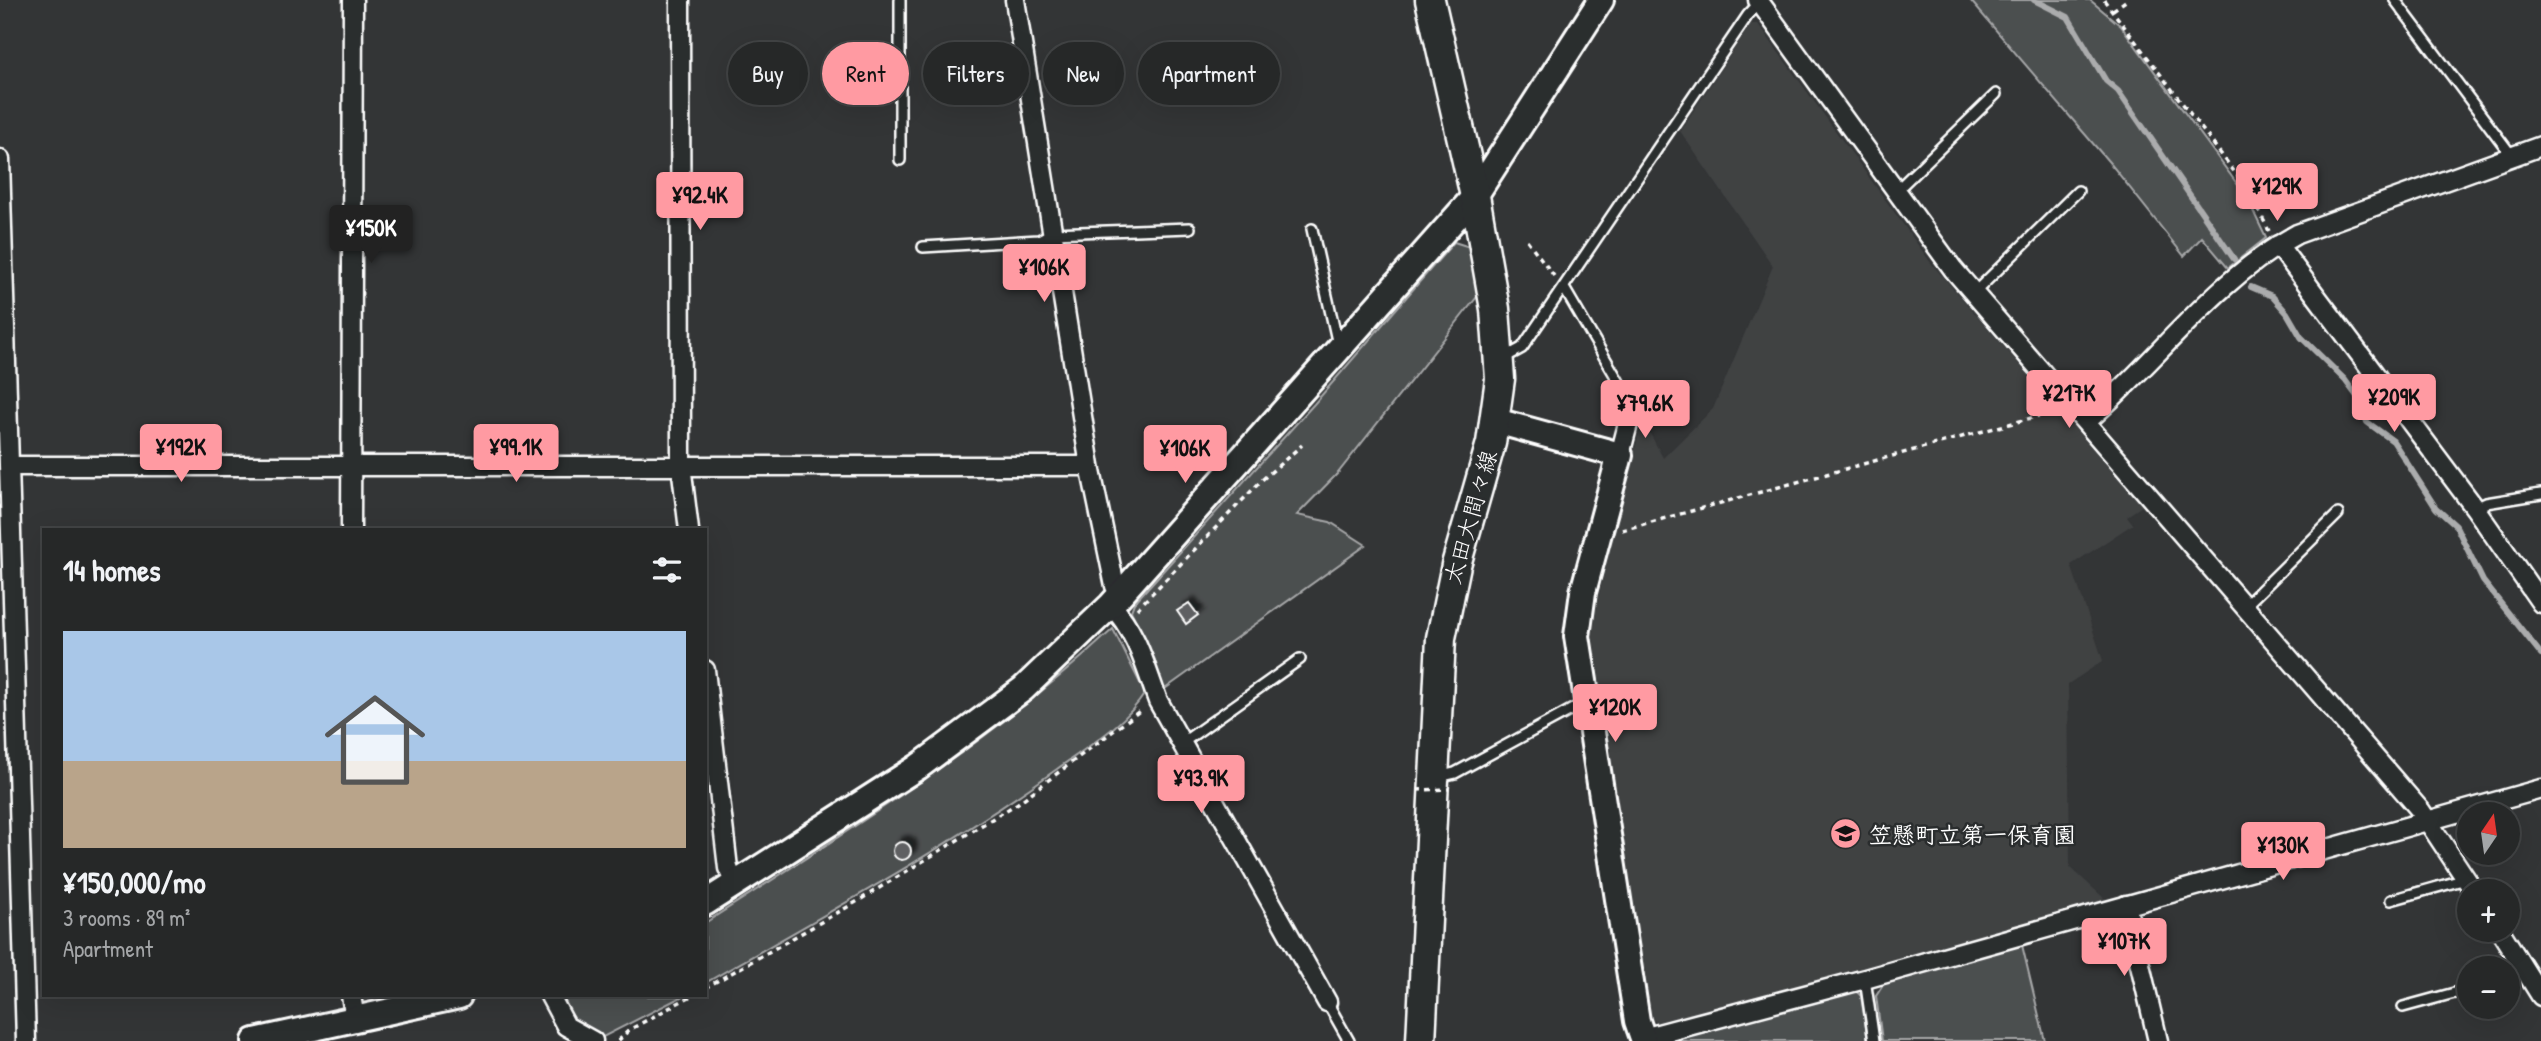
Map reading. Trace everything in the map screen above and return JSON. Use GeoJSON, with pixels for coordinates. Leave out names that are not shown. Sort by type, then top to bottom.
{"type":"FeatureCollection","features":[{"type":"Feature","properties":{"kind":"main road","name":"太田大間々線"},"geometry":{"type":"LineString","coordinates":[[1420,1041],[1438,666],[1448,599],[1496,421],[1500,360],[1495,309],[1475,195],[1430,0]]}},
{"type":"Feature","properties":{"kind":"street"},"geometry":{"type":"LineString","coordinates":[[351,528],[353,0]]}},
{"type":"Feature","properties":{"kind":"street"},"geometry":{"type":"LineString","coordinates":[[680,0],[681,465],[689,528]]}},
{"type":"Feature","properties":{"kind":"street"},"geometry":{"type":"LineString","coordinates":[[1014,0],[1090,466],[1115,586],[1158,701],[1327,1002]]}},
{"type":"Feature","properties":{"kind":"street"},"geometry":{"type":"LineString","coordinates":[[707,902],[918,768],[1023,689],[1120,601],[1338,347],[1475,195],[1601,0]]}},
{"type":"Feature","properties":{"kind":"street"},"geometry":{"type":"LineString","coordinates":[[1759,1],[1896,191],[1974,293],[2087,421],[2428,821],[2466,879]]}},
{"type":"Feature","properties":{"kind":"street"},"geometry":{"type":"LineString","coordinates":[[2087,421],[2224,287],[2277,244],[2297,234],[2541,146]]}},
{"type":"Feature","properties":{"kind":"street"},"geometry":{"type":"LineString","coordinates":[[0,159],[10,466],[8,649],[26,1041]]}},
{"type":"Feature","properties":{"kind":"street"},"geometry":{"type":"LineString","coordinates":[[2277,244],[2474,508],[2541,603]]}},
{"type":"Feature","properties":{"kind":"street"},"geometry":{"type":"LineString","coordinates":[[1630,416],[1578,615],[1577,636],[1639,1039],[1865,979],[2541,789]]}},
{"type":"Feature","properties":{"kind":"street"},"geometry":{"type":"LineString","coordinates":[[1496,421],[1620,455]]}},
{"type":"Feature","properties":{"kind":"street"},"geometry":{"type":"LineString","coordinates":[[10,466],[1090,466]]}},
{"type":"Feature","properties":{"kind":"street"},"geometry":{"type":"LineString","coordinates":[[707,687],[728,868],[735,884]]}},
{"type":"Feature","properties":{"kind":"street"},"geometry":{"type":"LineString","coordinates":[[2126,905],[2158,1041]]}},
{"type":"Feature","properties":{"kind":"street"},"geometry":{"type":"LineString","coordinates":[[2507,942],[2541,996]]}},
{"type":"Feature","properties":{"kind":"street"},"geometry":{"type":"LineString","coordinates":[[255,1041],[353,1007],[448,997]]}},
{"type":"Feature","properties":{"kind":"street"},"geometry":{"type":"LineString","coordinates":[[551,997],[566,1026],[593,1041]]}},
{"type":"Feature","properties":{"kind":"lane"},"geometry":{"type":"LineString","coordinates":[[900,0],[900,160]]}},
{"type":"Feature","properties":{"kind":"lane"},"geometry":{"type":"LineString","coordinates":[[2395,0],[2512,156]]}},
{"type":"Feature","properties":{"kind":"lane"},"geometry":{"type":"LineString","coordinates":[[1500,360],[1522,348],[1759,1]]}},
{"type":"Feature","properties":{"kind":"lane"},"geometry":{"type":"LineString","coordinates":[[1896,191],[1996,94]]}},
{"type":"Feature","properties":{"kind":"lane"},"geometry":{"type":"LineString","coordinates":[[1974,293],[2078,191]]}},
{"type":"Feature","properties":{"kind":"lane"},"geometry":{"type":"LineString","coordinates":[[923,247],[1039,240],[1052,233],[1190,228]]}},
{"type":"Feature","properties":{"kind":"lane"},"geometry":{"type":"LineString","coordinates":[[1312,229],[1338,347]]}},
{"type":"Feature","properties":{"kind":"lane"},"geometry":{"type":"LineString","coordinates":[[1564,288],[1619,382],[1630,416]]}},
{"type":"Feature","properties":{"kind":"lane"},"geometry":{"type":"LineString","coordinates":[[2474,508],[2486,503],[2541,494]]}},
{"type":"Feature","properties":{"kind":"lane"},"geometry":{"type":"LineString","coordinates":[[2244,607],[2338,514]]}},
{"type":"Feature","properties":{"kind":"lane"},"geometry":{"type":"LineString","coordinates":[[1182,743],[1300,659]]}},
{"type":"Feature","properties":{"kind":"lane"},"geometry":{"type":"LineString","coordinates":[[1433,786],[1586,702]]}},
{"type":"Feature","properties":{"kind":"lane"},"geometry":{"type":"LineString","coordinates":[[2391,900],[2457,887]]}},
{"type":"Feature","properties":{"kind":"lane"},"geometry":{"type":"LineString","coordinates":[[2520,974],[2527,972]]}},
{"type":"Feature","properties":{"kind":"lane"},"geometry":{"type":"LineString","coordinates":[[1865,979],[1874,1041]]}},
{"type":"Feature","properties":{"kind":"lane"},"geometry":{"type":"LineString","coordinates":[[2403,1007],[2457,992]]}},
{"type":"Feature","properties":{"kind":"lane"},"geometry":{"type":"LineString","coordinates":[[1327,1002],[1349,1041]]}},
{"type":"Feature","properties":{"kind":"path"},"geometry":{"type":"LineString","coordinates":[[2104,0],[2249,191],[2277,244]]}},
{"type":"Feature","properties":{"kind":"path"},"geometry":{"type":"LineString","coordinates":[[2113,10],[2127,0]]}},
{"type":"Feature","properties":{"kind":"path"},"geometry":{"type":"LineString","coordinates":[[1527,240],[1564,288]]}},
{"type":"Feature","properties":{"kind":"path"},"geometry":{"type":"LineString","coordinates":[[1617,532],[2062,410]]}},
{"type":"Feature","properties":{"kind":"path"},"geometry":{"type":"LineString","coordinates":[[1120,601],[1135,610],[1141,608],[1263,479],[1302,445]]}},
{"type":"Feature","properties":{"kind":"path"},"geometry":{"type":"LineString","coordinates":[[707,987],[858,901],[1018,803],[1140,710],[1158,701]]}},
{"type":"Feature","properties":{"kind":"path"},"geometry":{"type":"LineString","coordinates":[[618,1041],[629,1030],[689,997]]}},
{"type":"Feature","properties":{"kind":"shaded area"},"geometry":{"type":"Polygon","coordinates":[[[1970,0],[2090,0],[2121,26],[2246,196],[2266,238],[2228,268],[2202,237],[2184,256],[2114,168],[1970,0]]]}},
{"type":"Feature","properties":{"kind":"shaded area"},"geometry":{"type":"Polygon","coordinates":[[[1751,24],[1758,24],[1931,263],[2142,506],[2127,516],[2133,524],[2071,565],[2103,661],[2068,684],[2070,867],[2107,901],[2106,904],[1657,1023],[1651,1018],[1591,626],[1641,425],[1645,424],[1663,458],[1713,409],[1773,266],[1680,131],[1751,24]]]}},
{"type":"Feature","properties":{"kind":"shaded area"},"geometry":{"type":"Polygon","coordinates":[[[1454,242],[1473,248],[1480,293],[1338,473],[1297,515],[1330,522],[1366,545],[1162,691],[1155,675],[1155,660],[1131,611],[1134,603],[1314,404],[1454,242]]]}},
{"type":"Feature","properties":{"kind":"shaded area"},"geometry":{"type":"Polygon","coordinates":[[[1113,629],[1145,693],[1127,715],[1093,744],[972,827],[707,982],[707,922],[916,785],[1017,711],[1113,629]]]}},
{"type":"Feature","properties":{"kind":"shaded area"},"geometry":{"type":"Polygon","coordinates":[[[2022,945],[2045,1041],[1882,1041],[1876,996],[1885,982],[2022,945]]]}},
{"type":"Feature","properties":{"kind":"shaded area"},"geometry":{"type":"Polygon","coordinates":[[[1855,990],[1861,996],[1868,1041],[1667,1041],[1855,990]]]}},
{"type":"Feature","properties":{"kind":"shaded area"},"geometry":{"type":"Polygon","coordinates":[[[565,997],[681,997],[603,1037],[589,1031],[575,1019],[563,1001],[565,997]]]}},
{"type":"Feature","properties":{"kind":"building"},"geometry":{"type":"Polygon","coordinates":[[[1189,603],[1198,615],[1186,624],[1177,611],[1189,603]]]}},
{"type":"Feature","properties":{"kind":"building"},"geometry":{"type":"Polygon","coordinates":[[[902,842],[908,845],[911,851],[908,857],[902,860],[896,857],[893,851],[896,845],[902,842]]]}},
{"type":"Feature","properties":{"kind":"waterway"},"geometry":{"type":"LineString","coordinates":[[2034,0],[2068,17],[2106,81],[2118,91],[2234,259]]}},
{"type":"Feature","properties":{"kind":"waterway"},"geometry":{"type":"LineString","coordinates":[[2251,287],[2272,296],[2287,313],[2301,337],[2345,380],[2359,399],[2367,422],[2393,441],[2436,508],[2456,526],[2483,581],[2541,654]]}},
{"type":"Feature","properties":{"kind":"place","name":"笠懸町立第一保育園"},"geometry":{"type":"Point","coordinates":[1846,834]}}]}
